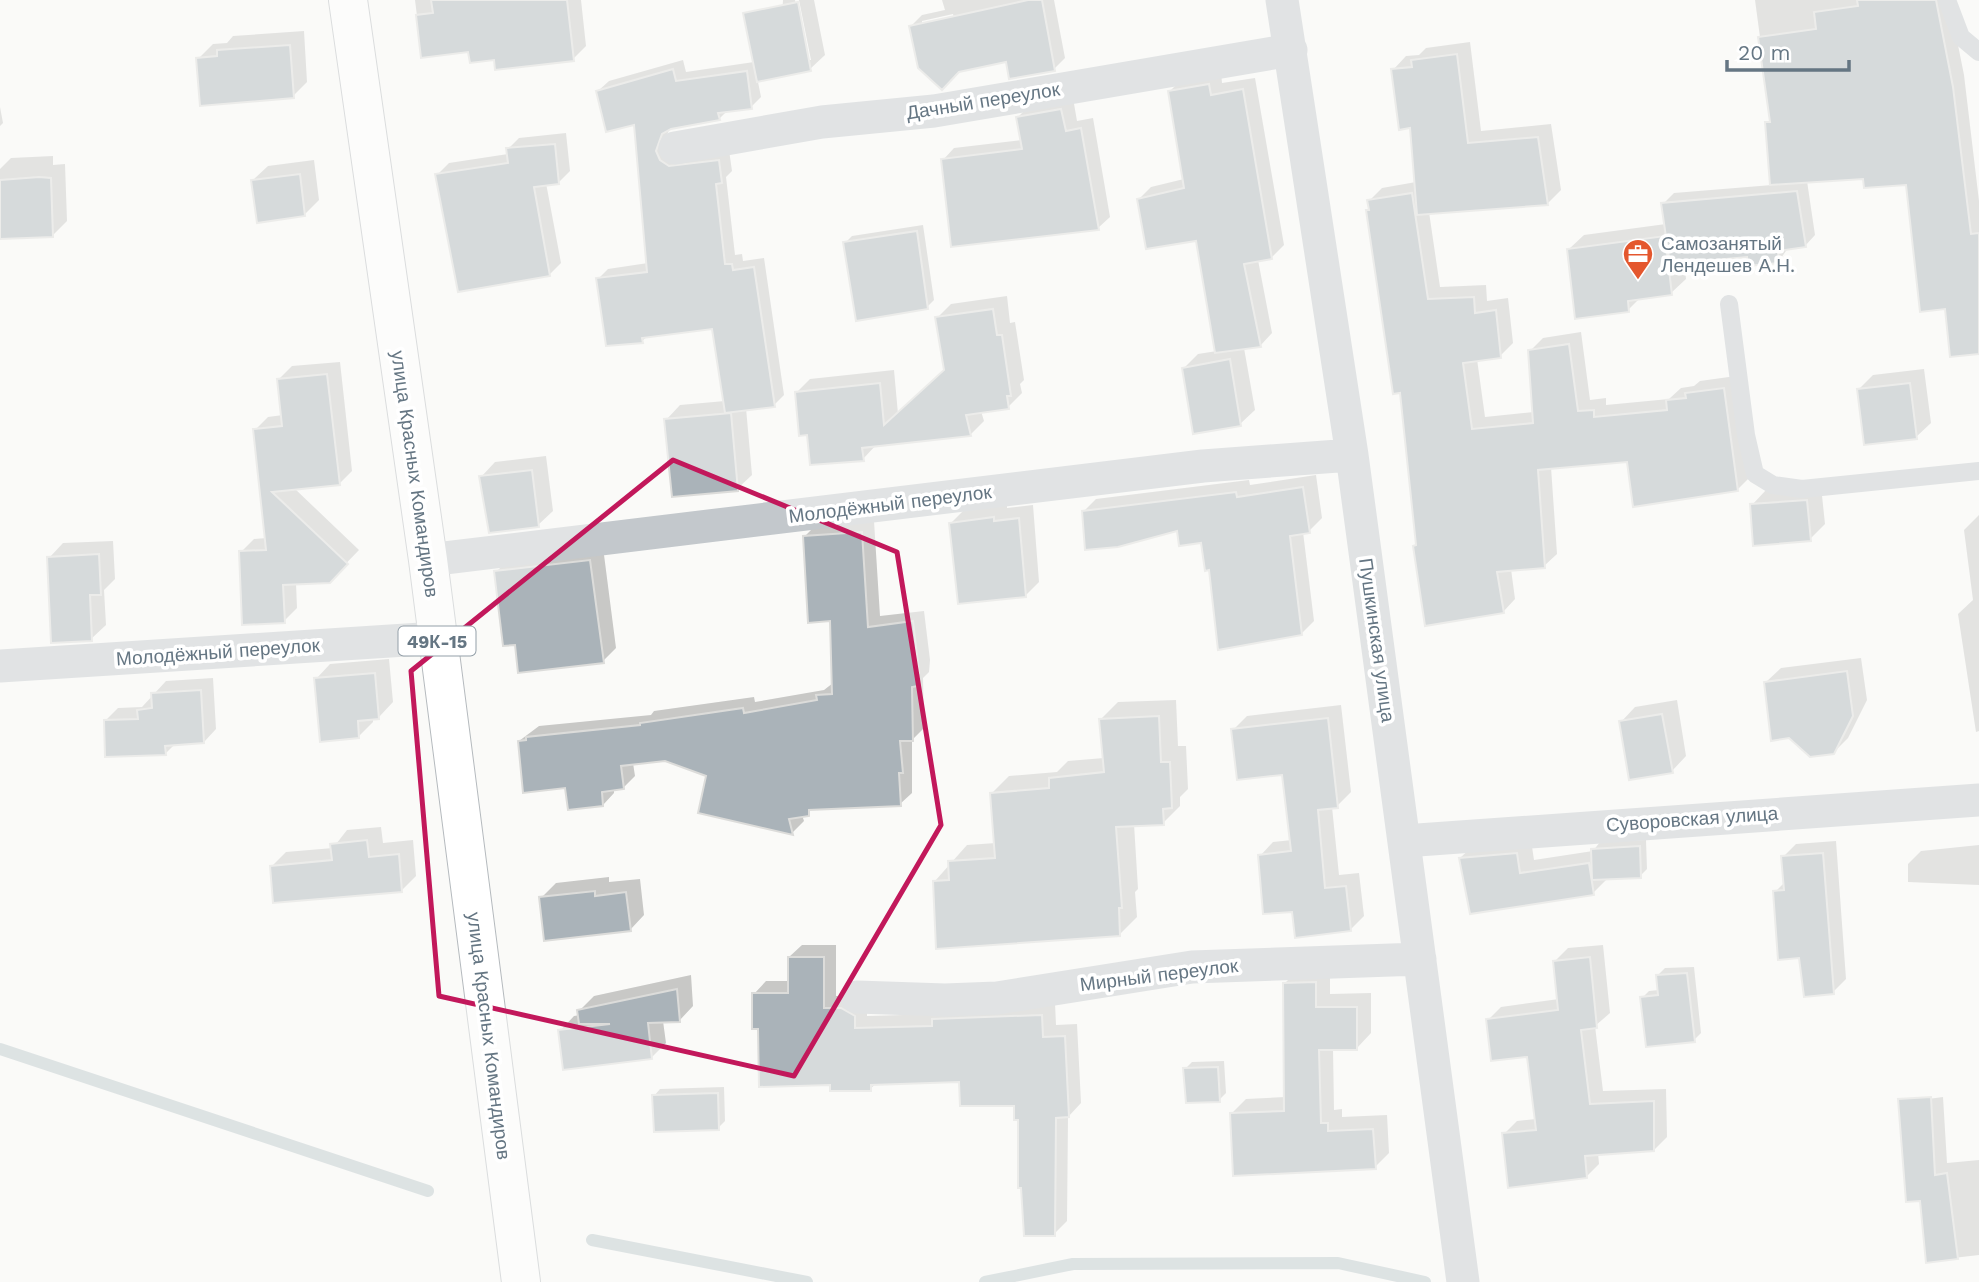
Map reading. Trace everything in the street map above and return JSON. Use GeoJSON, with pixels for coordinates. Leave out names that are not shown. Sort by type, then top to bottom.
{"type":"FeatureCollection","features":[{"type":"Feature","properties":{"kind":"main road","name":"улица Красных Командиров"},"geometry":{"type":"LineString","coordinates":[[348,0],[428,560],[521,1282]]}},
{"type":"Feature","properties":{"kind":"street","name":"Пушкинская улица"},"geometry":{"type":"LineString","coordinates":[[1282,0],[1352,454],[1463,1282]]}},
{"type":"Feature","properties":{"kind":"street","name":"Дачный переулок"},"geometry":{"type":"LineString","coordinates":[[675,148],[822,122],[934,111],[1291,50]]}},
{"type":"Feature","properties":{"kind":"street","name":"Молодёжный переулок"},"geometry":{"type":"LineString","coordinates":[[428,560],[1203,466],[1352,454]]}},
{"type":"Feature","properties":{"kind":"street","name":"Молодёжный переулок"},"geometry":{"type":"LineString","coordinates":[[0,666],[437,638]]}},
{"type":"Feature","properties":{"kind":"street","name":"Суворовская улица"},"geometry":{"type":"LineString","coordinates":[[1404,841],[1979,800]]}},
{"type":"Feature","properties":{"kind":"street","name":"Мирный переулок"},"geometry":{"type":"LineString","coordinates":[[857,997],[945,1000],[997,998],[1192,967],[1420,959]]}},
{"type":"Feature","properties":{"kind":"lane"},"geometry":{"type":"LineString","coordinates":[[1947,0],[1961,37],[1979,52]]}},
{"type":"Feature","properties":{"kind":"lane"},"geometry":{"type":"LineString","coordinates":[[1728,304],[1746,435],[1755,474],[1773,485],[1802,489],[1979,471]]}},
{"type":"Feature","properties":{"kind":"highlighted area"},"geometry":{"type":"Polygon","coordinates":[[[673,460],[897,552],[941,825],[794,1076],[439,996],[411,671],[673,460]]]}},
{"type":"Feature","properties":{"kind":"building"},"geometry":{"type":"Polygon","coordinates":[[[431,0],[567,0],[574,61],[495,70],[494,60],[470,63],[468,52],[421,58],[416,15],[433,13],[431,0]]]}},
{"type":"Feature","properties":{"kind":"building"},"geometry":{"type":"Polygon","coordinates":[[[1028,0],[1042,0],[1055,71],[1009,79],[1006,62],[959,72],[942,90],[918,68],[909,26],[1028,0]]]}},
{"type":"Feature","properties":{"kind":"building"},"geometry":{"type":"Polygon","coordinates":[[[1857,0],[1936,0],[1953,87],[1971,234],[1979,233],[1979,354],[1950,357],[1945,309],[1920,312],[1906,185],[1864,188],[1863,179],[1770,185],[1765,122],[1770,122],[1758,37],[1816,29],[1814,12],[1858,6],[1857,0]]]}},
{"type":"Feature","properties":{"kind":"building"},"geometry":{"type":"Polygon","coordinates":[[[798,2],[811,71],[757,82],[743,13],[798,2]]]}},
{"type":"Feature","properties":{"kind":"building"},"geometry":{"type":"Polygon","coordinates":[[[290,45],[294,98],[200,106],[196,58],[217,56],[217,50],[290,45]]]}},
{"type":"Feature","properties":{"kind":"building"},"geometry":{"type":"Polygon","coordinates":[[[1457,54],[1468,143],[1538,137],[1548,205],[1417,215],[1410,128],[1399,130],[1391,69],[1412,67],[1411,60],[1457,54]]]}},
{"type":"Feature","properties":{"kind":"building"},"geometry":{"type":"Polygon","coordinates":[[[673,69],[676,81],[747,71],[752,109],[718,113],[720,120],[671,129],[662,134],[656,151],[660,160],[669,166],[719,160],[722,183],[716,184],[725,264],[732,264],[733,270],[754,267],[775,407],[725,413],[712,329],[642,338],[643,343],[606,346],[596,278],[647,272],[634,125],[606,132],[596,91],[673,69]]]}},
{"type":"Feature","properties":{"kind":"building"},"geometry":{"type":"Polygon","coordinates":[[[1209,84],[1211,95],[1243,89],[1272,259],[1244,264],[1261,347],[1215,353],[1196,241],[1146,249],[1137,199],[1184,188],[1168,91],[1209,84]]]}},
{"type":"Feature","properties":{"kind":"building"},"geometry":{"type":"Polygon","coordinates":[[[1061,109],[1066,131],[1081,128],[1099,230],[951,247],[941,159],[1022,149],[1016,117],[1061,109]]]}},
{"type":"Feature","properties":{"kind":"building"},"geometry":{"type":"Polygon","coordinates":[[[555,144],[559,184],[534,187],[550,276],[458,292],[435,174],[508,163],[506,148],[555,144]]]}},
{"type":"Feature","properties":{"kind":"building"},"geometry":{"type":"Polygon","coordinates":[[[300,174],[305,216],[257,223],[251,180],[300,174]]]}},
{"type":"Feature","properties":{"kind":"building"},"geometry":{"type":"Polygon","coordinates":[[[51,178],[53,237],[0,239],[0,180],[51,178]]]}},
{"type":"Feature","properties":{"kind":"building"},"geometry":{"type":"Polygon","coordinates":[[[1797,191],[1806,247],[1778,251],[1779,263],[1748,266],[1747,257],[1670,264],[1661,203],[1797,191]]]}},
{"type":"Feature","properties":{"kind":"building"},"geometry":{"type":"Polygon","coordinates":[[[1412,193],[1428,299],[1474,297],[1475,313],[1496,310],[1501,358],[1463,363],[1472,429],[1533,423],[1528,350],[1569,344],[1578,411],[1594,410],[1594,417],[1667,410],[1666,400],[1686,398],[1685,393],[1724,388],[1738,491],[1633,507],[1627,462],[1538,470],[1545,568],[1497,572],[1504,613],[1425,626],[1413,546],[1416,545],[1400,393],[1393,394],[1366,210],[1369,210],[1367,200],[1412,193]]]}},
{"type":"Feature","properties":{"kind":"building"},"geometry":{"type":"Polygon","coordinates":[[[917,231],[928,309],[856,321],[843,242],[917,231]]]}},
{"type":"Feature","properties":{"kind":"building"},"geometry":{"type":"Polygon","coordinates":[[[1665,236],[1672,295],[1628,301],[1629,312],[1575,319],[1567,249],[1665,236]]]}},
{"type":"Feature","properties":{"kind":"building"},"geometry":{"type":"Polygon","coordinates":[[[993,309],[997,335],[1002,335],[1011,396],[1007,396],[1009,409],[966,415],[971,436],[862,448],[864,461],[810,465],[807,435],[799,436],[795,392],[880,383],[884,425],[944,370],[935,317],[993,309]]]}},
{"type":"Feature","properties":{"kind":"building"},"geometry":{"type":"Polygon","coordinates":[[[1230,359],[1241,426],[1193,434],[1182,368],[1230,359]]]}},
{"type":"Feature","properties":{"kind":"building"},"geometry":{"type":"Polygon","coordinates":[[[327,374],[340,485],[272,492],[348,564],[330,583],[283,585],[285,623],[242,625],[239,551],[266,550],[253,429],[282,426],[277,379],[327,374]]]}},
{"type":"Feature","properties":{"kind":"building"},"geometry":{"type":"Polygon","coordinates":[[[1910,383],[1917,439],[1864,445],[1857,389],[1910,383]]]}},
{"type":"Feature","properties":{"kind":"building"},"geometry":{"type":"Polygon","coordinates":[[[731,413],[738,491],[672,497],[664,419],[731,413]]]}},
{"type":"Feature","properties":{"kind":"building"},"geometry":{"type":"Polygon","coordinates":[[[532,470],[539,527],[489,533],[479,476],[532,470]]]}},
{"type":"Feature","properties":{"kind":"building"},"geometry":{"type":"Polygon","coordinates":[[[1303,487],[1310,533],[1290,536],[1302,635],[1218,650],[1209,570],[1205,571],[1201,543],[1179,546],[1177,531],[1118,547],[1085,550],[1082,511],[1236,492],[1237,497],[1303,487]]]}},
{"type":"Feature","properties":{"kind":"building"},"geometry":{"type":"Polygon","coordinates":[[[1807,500],[1811,541],[1753,546],[1750,504],[1807,500]]]}},
{"type":"Feature","properties":{"kind":"building"},"geometry":{"type":"Polygon","coordinates":[[[994,517],[994,521],[1019,518],[1026,597],[958,604],[949,523],[994,517]]]}},
{"type":"Feature","properties":{"kind":"building"},"geometry":{"type":"Polygon","coordinates":[[[862,532],[868,627],[913,621],[919,673],[916,673],[918,686],[912,687],[913,741],[900,741],[903,773],[899,773],[901,806],[809,810],[809,816],[789,819],[793,835],[698,813],[706,776],[665,761],[621,766],[624,789],[602,792],[603,806],[568,810],[565,788],[523,793],[518,741],[526,740],[526,737],[640,725],[743,708],[744,713],[817,700],[816,695],[832,694],[830,621],[808,623],[803,536],[862,532]]]}},
{"type":"Feature","properties":{"kind":"building"},"geometry":{"type":"Polygon","coordinates":[[[99,554],[101,595],[90,595],[92,641],[51,643],[47,557],[99,554]]]}},
{"type":"Feature","properties":{"kind":"building"},"geometry":{"type":"Polygon","coordinates":[[[590,560],[604,663],[518,673],[515,645],[503,646],[494,571],[590,560]]]}},
{"type":"Feature","properties":{"kind":"building"},"geometry":{"type":"Polygon","coordinates":[[[1847,671],[1853,716],[1834,754],[1810,757],[1789,738],[1771,741],[1764,682],[1847,671]]]}},
{"type":"Feature","properties":{"kind":"building"},"geometry":{"type":"Polygon","coordinates":[[[375,673],[379,719],[358,721],[359,738],[320,742],[314,678],[375,673]]]}},
{"type":"Feature","properties":{"kind":"building"},"geometry":{"type":"Polygon","coordinates":[[[201,690],[204,743],[165,746],[166,755],[105,757],[104,720],[138,719],[137,710],[152,708],[151,693],[201,690]]]}},
{"type":"Feature","properties":{"kind":"building"},"geometry":{"type":"Polygon","coordinates":[[[1662,714],[1673,773],[1629,780],[1619,721],[1662,714]]]}},
{"type":"Feature","properties":{"kind":"building"},"geometry":{"type":"Polygon","coordinates":[[[1159,716],[1161,762],[1170,762],[1172,808],[1163,809],[1164,825],[1116,827],[1122,908],[1119,908],[1120,936],[936,949],[933,881],[949,880],[948,861],[995,858],[990,793],[1049,788],[1049,778],[1104,772],[1099,719],[1159,716]]]}},
{"type":"Feature","properties":{"kind":"building"},"geometry":{"type":"Polygon","coordinates":[[[1328,718],[1338,808],[1318,810],[1325,888],[1346,886],[1351,931],[1295,938],[1292,912],[1263,914],[1258,855],[1291,851],[1282,775],[1237,780],[1231,729],[1328,718]]]}},
{"type":"Feature","properties":{"kind":"building"},"geometry":{"type":"Polygon","coordinates":[[[367,840],[369,857],[399,854],[402,892],[273,903],[270,866],[332,860],[330,844],[367,840]]]}},
{"type":"Feature","properties":{"kind":"building"},"geometry":{"type":"Polygon","coordinates":[[[1640,846],[1641,878],[1592,880],[1591,849],[1640,846]]]}},
{"type":"Feature","properties":{"kind":"building"},"geometry":{"type":"Polygon","coordinates":[[[1517,853],[1520,873],[1589,863],[1594,895],[1470,914],[1459,858],[1517,853]]]}},
{"type":"Feature","properties":{"kind":"building"},"geometry":{"type":"Polygon","coordinates":[[[1823,853],[1834,994],[1804,997],[1799,958],[1778,960],[1773,891],[1784,890],[1781,856],[1823,853]]]}},
{"type":"Feature","properties":{"kind":"building"},"geometry":{"type":"Polygon","coordinates":[[[595,891],[595,896],[626,892],[631,931],[544,941],[539,897],[595,891]]]}},
{"type":"Feature","properties":{"kind":"building"},"geometry":{"type":"Polygon","coordinates":[[[788,957],[824,957],[824,1008],[841,1008],[855,1016],[855,1028],[932,1026],[932,1019],[1042,1015],[1043,1037],[1065,1036],[1069,1117],[1056,1118],[1055,1236],[1024,1236],[1021,1188],[1018,1188],[1018,1120],[1014,1120],[1014,1106],[960,1106],[959,1082],[871,1085],[871,1091],[830,1091],[830,1085],[759,1087],[758,1029],[752,1029],[752,993],[788,993],[788,957]]]}},
{"type":"Feature","properties":{"kind":"building"},"geometry":{"type":"Polygon","coordinates":[[[1590,957],[1597,1028],[1581,1030],[1590,1104],[1654,1101],[1654,1151],[1585,1156],[1587,1178],[1508,1188],[1502,1133],[1536,1130],[1527,1057],[1491,1061],[1486,1019],[1558,1010],[1553,961],[1590,957]]]}},
{"type":"Feature","properties":{"kind":"building"},"geometry":{"type":"Polygon","coordinates":[[[1687,973],[1695,1042],[1646,1047],[1640,997],[1658,995],[1656,975],[1687,973]]]}},
{"type":"Feature","properties":{"kind":"building"},"geometry":{"type":"Polygon","coordinates":[[[1316,982],[1316,1007],[1357,1007],[1357,1050],[1319,1050],[1321,1123],[1328,1123],[1328,1131],[1373,1129],[1376,1169],[1233,1176],[1230,1113],[1284,1111],[1283,983],[1316,982]]]}},
{"type":"Feature","properties":{"kind":"building"},"geometry":{"type":"Polygon","coordinates":[[[677,989],[680,1022],[648,1023],[652,1059],[563,1070],[558,1030],[610,1024],[579,1024],[577,1010],[677,989]]]}},
{"type":"Feature","properties":{"kind":"building"},"geometry":{"type":"Polygon","coordinates":[[[1218,1067],[1220,1102],[1186,1103],[1183,1068],[1218,1067]]]}},
{"type":"Feature","properties":{"kind":"building"},"geometry":{"type":"Polygon","coordinates":[[[718,1093],[719,1130],[654,1132],[652,1095],[718,1093]]]}},
{"type":"Feature","properties":{"kind":"building"},"geometry":{"type":"Polygon","coordinates":[[[1931,1097],[1935,1175],[1947,1173],[1958,1259],[1926,1263],[1920,1201],[1906,1202],[1898,1099],[1931,1097]]]}},
{"type":"Feature","properties":{"kind":"waterway"},"geometry":{"type":"LineString","coordinates":[[0,1049],[428,1191]]}},
{"type":"Feature","properties":{"kind":"waterway"},"geometry":{"type":"LineString","coordinates":[[592,1240],[807,1282]]}},
{"type":"Feature","properties":{"kind":"waterway"},"geometry":{"type":"LineString","coordinates":[[985,1282],[1073,1264],[1338,1263],[1425,1282]]}},
{"type":"Feature","properties":{"kind":"place","name":"Самозанятый Лендешев А.Н."},"geometry":{"type":"Point","coordinates":[1638,281]}}]}
